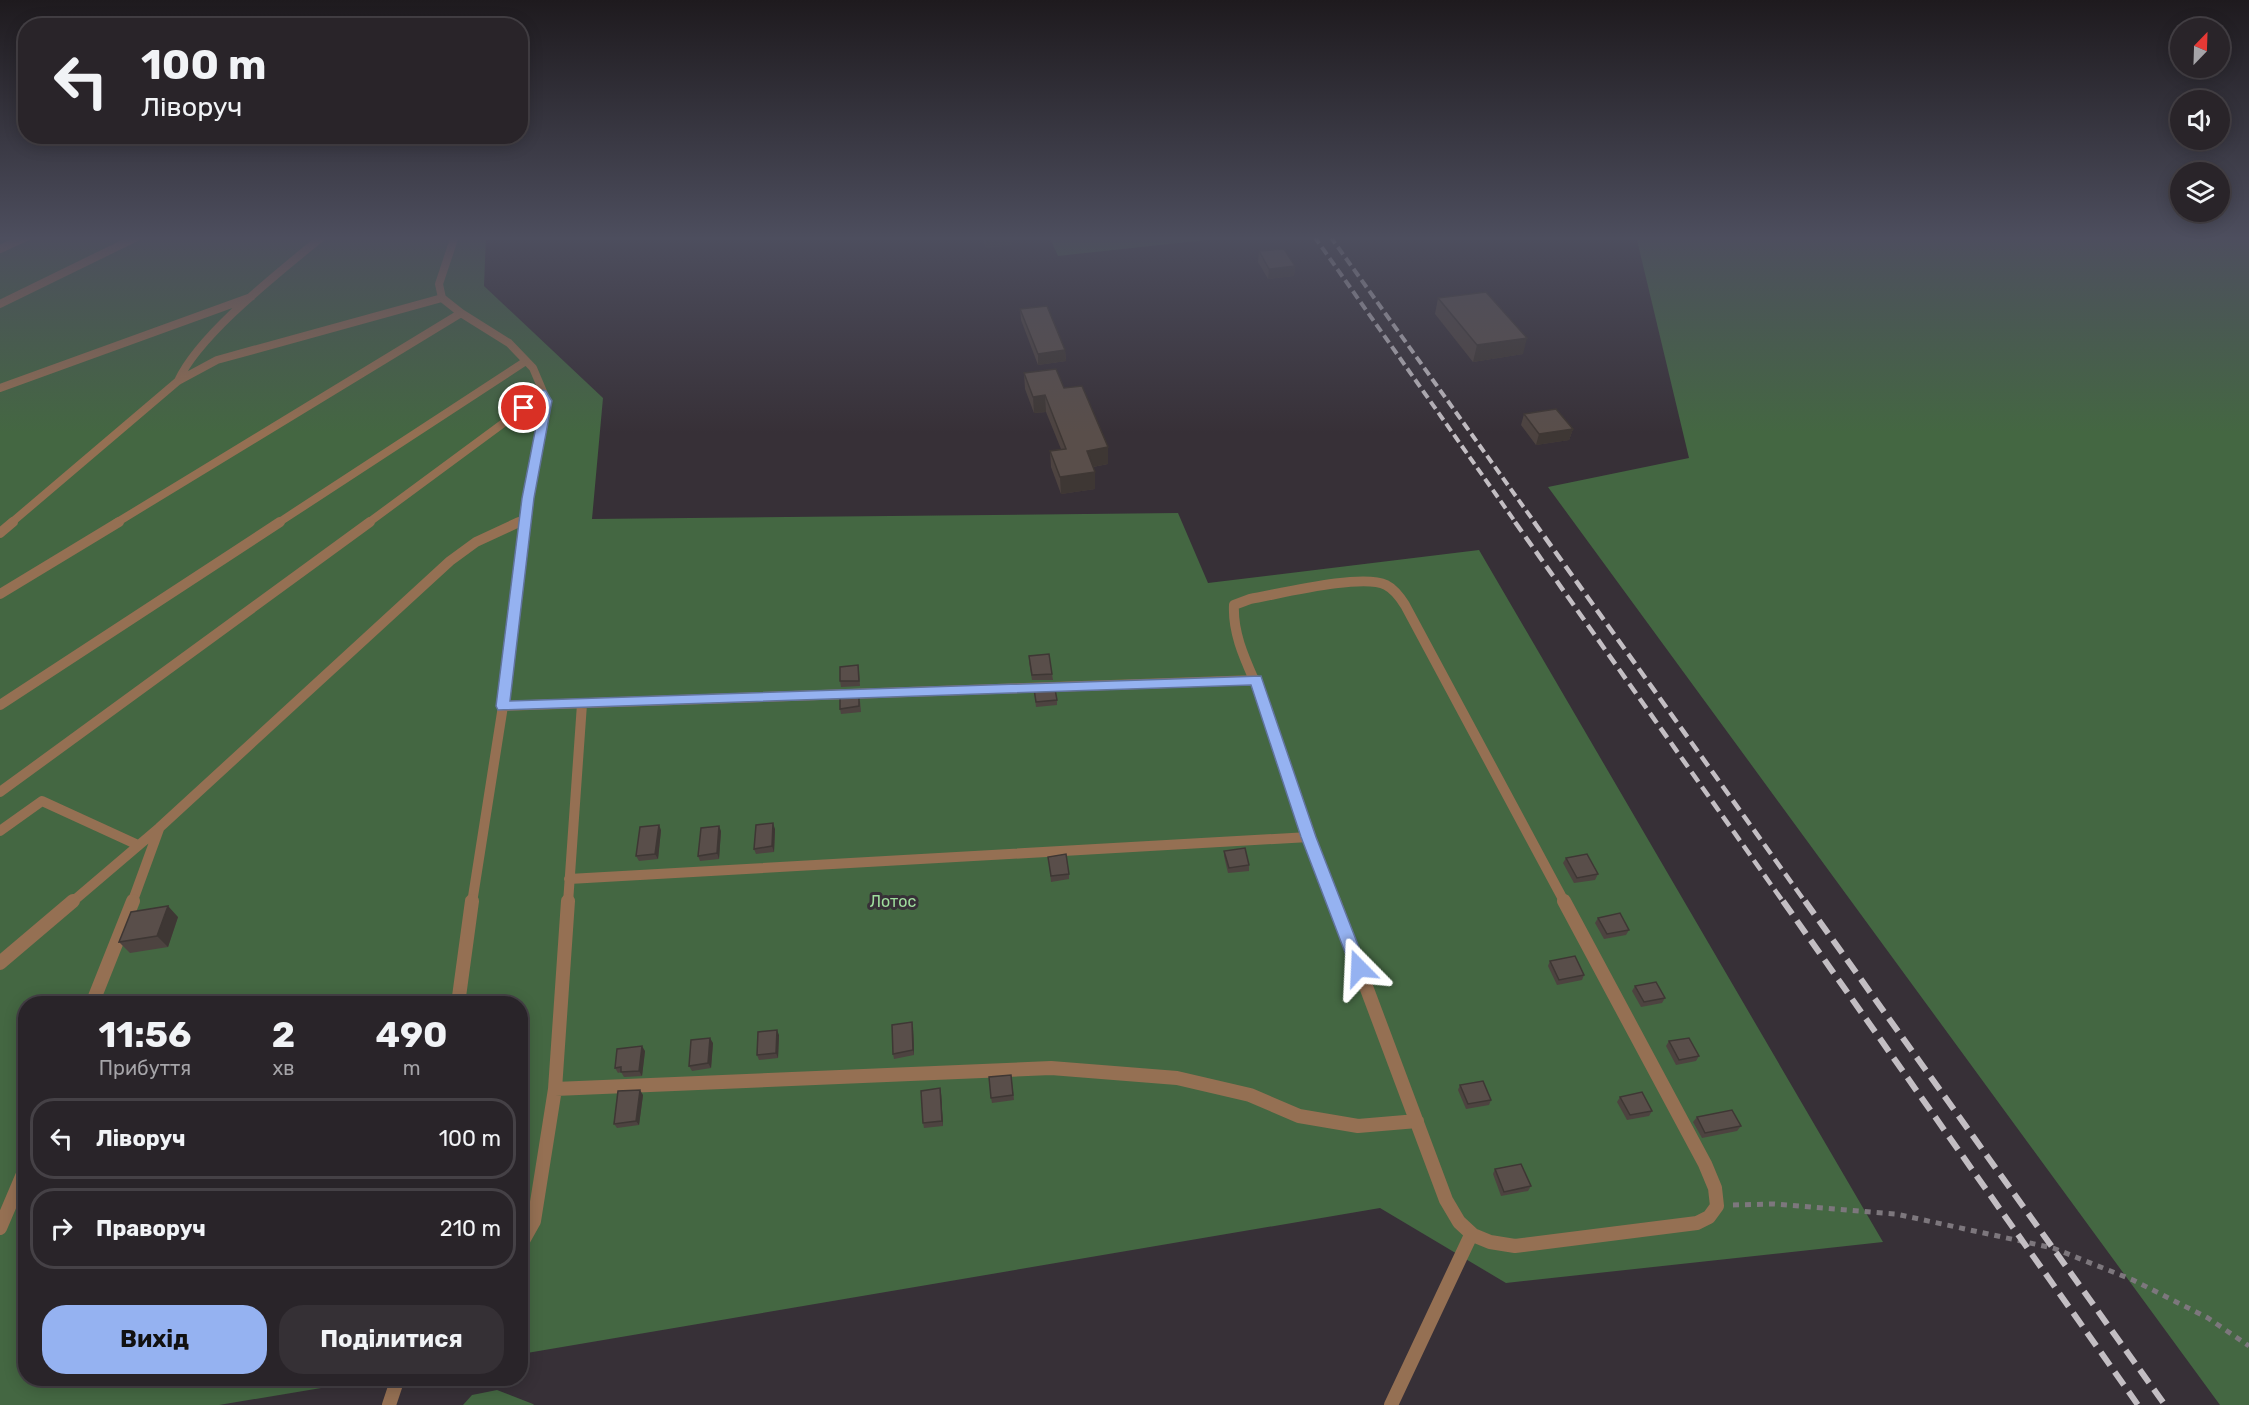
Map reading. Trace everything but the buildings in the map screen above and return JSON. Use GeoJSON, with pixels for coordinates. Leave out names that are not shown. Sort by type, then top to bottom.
{"type":"FeatureCollection","features":[{"type":"Feature","properties":{"kind":"lane"},"geometry":{"type":"LineString","coordinates":[[0,388],[238,302]]}},
{"type":"Feature","properties":{"kind":"lane"},"geometry":{"type":"LineString","coordinates":[[178,381],[182,370],[199,349],[246,302]]}},
{"type":"Feature","properties":{"kind":"lane"},"geometry":{"type":"LineString","coordinates":[[0,533],[178,381],[217,360],[429,302]]}},
{"type":"Feature","properties":{"kind":"lane"},"geometry":{"type":"LineString","coordinates":[[447,302],[509,343],[534,368],[547,401],[525,519],[503,706],[459,996]]}},
{"type":"Feature","properties":{"kind":"lane"},"geometry":{"type":"LineString","coordinates":[[0,594],[461,313]]}},
{"type":"Feature","properties":{"kind":"lane"},"geometry":{"type":"LineString","coordinates":[[0,705],[526,361]]}},
{"type":"Feature","properties":{"kind":"lane"},"geometry":{"type":"LineString","coordinates":[[0,792],[543,394]]}},
{"type":"Feature","properties":{"kind":"lane"},"geometry":{"type":"LineString","coordinates":[[0,963],[159,828],[450,561],[476,542],[525,519]]}},
{"type":"Feature","properties":{"kind":"lane"},"geometry":{"type":"LineString","coordinates":[[1362,580],[1380,581],[1393,589],[1410,613],[1705,1164],[1715,1188],[1717,1206],[1710,1217],[1697,1222],[1515,1246],[1486,1243],[1458,1223],[1446,1200],[1309,837],[1256,680],[1237,638],[1232,618],[1234,605],[1250,599],[1362,580]]}},
{"type":"Feature","properties":{"kind":"lane"},"geometry":{"type":"LineString","coordinates":[[503,706],[1256,680]]}},
{"type":"Feature","properties":{"kind":"lane"},"geometry":{"type":"LineString","coordinates":[[528,1232],[534,1221],[555,1089],[582,704]]}},
{"type":"Feature","properties":{"kind":"lane"},"geometry":{"type":"LineString","coordinates":[[0,831],[42,801],[138,845]]}},
{"type":"Feature","properties":{"kind":"lane"},"geometry":{"type":"LineString","coordinates":[[95,996],[138,889],[159,828]]}},
{"type":"Feature","properties":{"kind":"lane"},"geometry":{"type":"LineString","coordinates":[[569,879],[1309,837]]}},
{"type":"Feature","properties":{"kind":"lane"},"geometry":{"type":"LineString","coordinates":[[555,1089],[1051,1068],[1177,1078],[1250,1095],[1299,1116],[1358,1126],[1417,1121]]}},
{"type":"Feature","properties":{"kind":"lane"},"geometry":{"type":"LineString","coordinates":[[0,1228],[18,1186]]}},
{"type":"Feature","properties":{"kind":"lane"},"geometry":{"type":"LineString","coordinates":[[1391,1405],[1472,1235]]}},
{"type":"Feature","properties":{"kind":"lane"},"geometry":{"type":"LineString","coordinates":[[389,1405],[395,1386]]}},
{"type":"Feature","properties":{"kind":"path"},"geometry":{"type":"LineString","coordinates":[[1717,1206],[1774,1204],[1896,1214],[2053,1248],[2133,1280],[2197,1312],[2249,1346]]}},
{"type":"Feature","properties":{"kind":"green space","name":"Лотос"},"geometry":{"type":"Polygon","coordinates":[[[0,302],[501,302],[603,398],[592,519],[1178,513],[1208,583],[1479,550],[1883,1242],[1506,1283],[1380,1208],[528,1353],[528,996],[18,996],[18,1386],[333,1386],[219,1405],[0,1405],[0,302]]]}},
{"type":"Feature","properties":{"kind":"green space"},"geometry":{"type":"Polygon","coordinates":[[[1652,302],[2249,302],[2249,1405],[2220,1405],[1548,487],[1689,458],[1652,302]]]}},
{"type":"Feature","properties":{"kind":"green space"},"geometry":{"type":"Polygon","coordinates":[[[497,1390],[534,1405],[463,1405],[472,1395],[497,1390]]]}},
{"type":"Feature","properties":{"kind":"railway"},"geometry":{"type":"LineString","coordinates":[[1360,302],[1516,523]]}},
{"type":"Feature","properties":{"kind":"railway"},"geometry":{"type":"LineString","coordinates":[[1377,302],[1535,523]]}},
{"type":"Feature","properties":{"kind":"railway"},"geometry":{"type":"LineString","coordinates":[[1515,522],[1784,903]]}},
{"type":"Feature","properties":{"kind":"railway"},"geometry":{"type":"LineString","coordinates":[[1534,522],[1806,903]]}},
{"type":"Feature","properties":{"kind":"railway"},"geometry":{"type":"LineString","coordinates":[[1783,901],[2138,1405]]}},
{"type":"Feature","properties":{"kind":"railway"},"geometry":{"type":"LineString","coordinates":[[1805,901],[2165,1405]]}},
{"type":"Feature","properties":{"kind":"route"},"geometry":{"type":"LineString","coordinates":[[524,408],[543,394],[547,401],[528,498],[503,706],[1256,680],[1309,837],[1359,968]]}}]}
